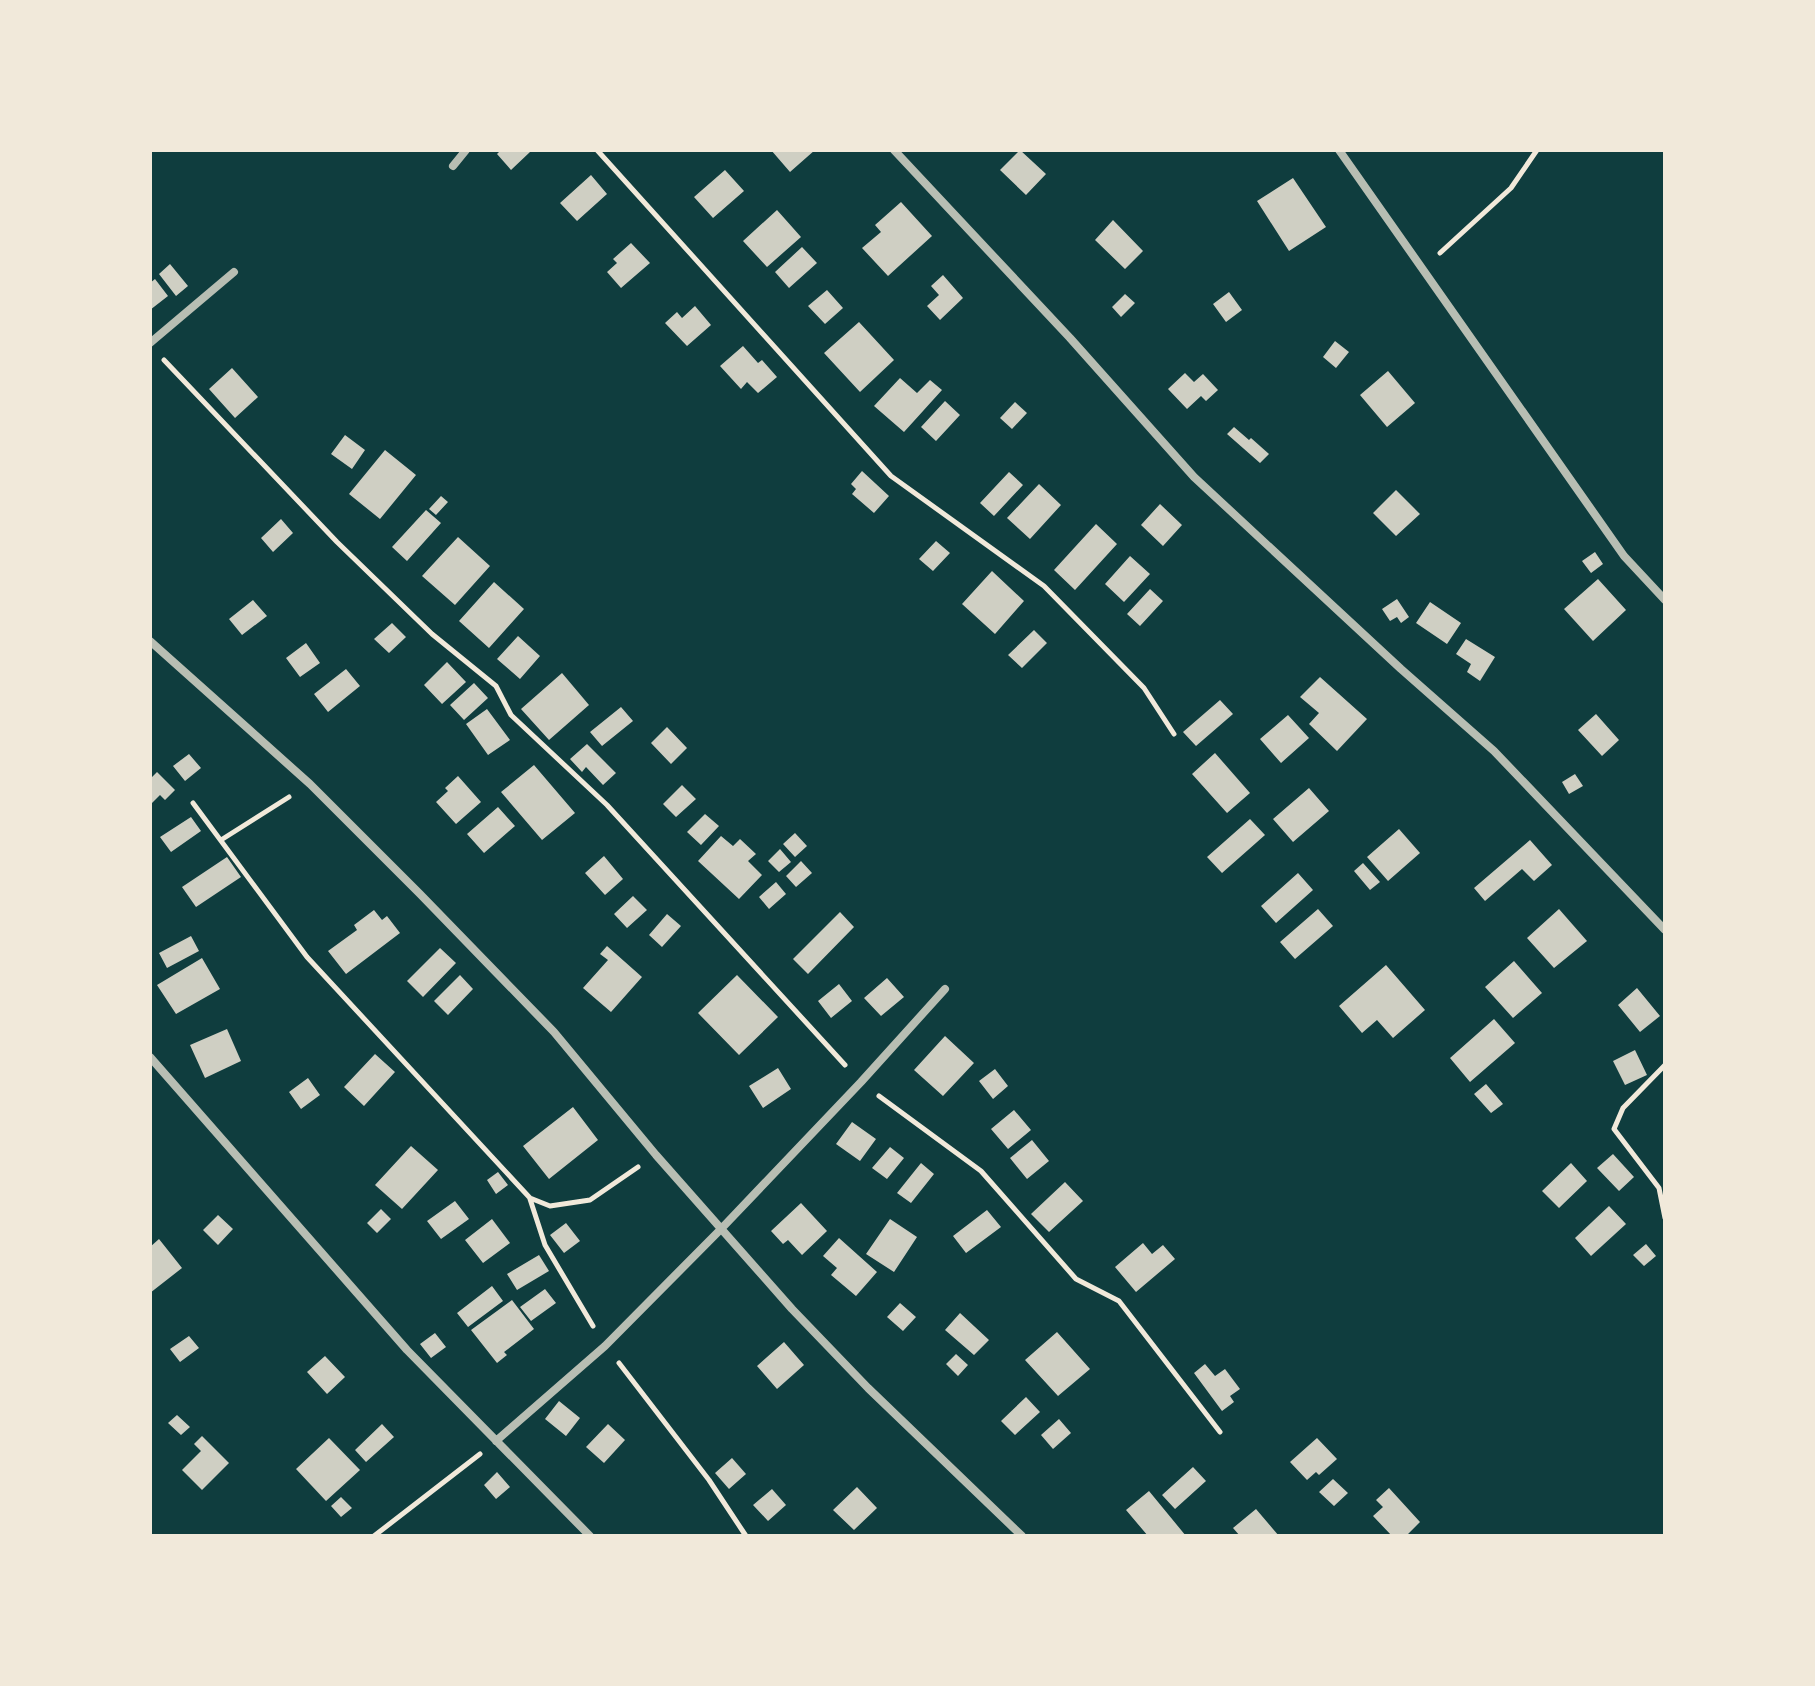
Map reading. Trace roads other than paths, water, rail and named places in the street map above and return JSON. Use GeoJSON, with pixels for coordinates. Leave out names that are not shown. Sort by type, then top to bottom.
{"type":"FeatureCollection","features":[{"type":"Feature","properties":{"kind":"street"},"geometry":{"type":"LineString","coordinates":[[453,166],[466,150]]}},
{"type":"Feature","properties":{"kind":"street"},"geometry":{"type":"LineString","coordinates":[[894,150],[1070,338],[1194,477],[1494,751],[1665,930]]}},
{"type":"Feature","properties":{"kind":"street"},"geometry":{"type":"LineString","coordinates":[[1339,150],[1624,556],[1665,600]]}},
{"type":"Feature","properties":{"kind":"street"},"geometry":{"type":"LineString","coordinates":[[150,343],[234,272]]}},
{"type":"Feature","properties":{"kind":"street"},"geometry":{"type":"LineString","coordinates":[[150,641],[310,784],[554,1032],[656,1155],[792,1309],[868,1388],[1022,1536]]}},
{"type":"Feature","properties":{"kind":"street"},"geometry":{"type":"LineString","coordinates":[[496,1441],[605,1346],[861,1082],[945,989]]}},
{"type":"Feature","properties":{"kind":"street"},"geometry":{"type":"LineString","coordinates":[[150,1057],[407,1350],[590,1536]]}}]}
